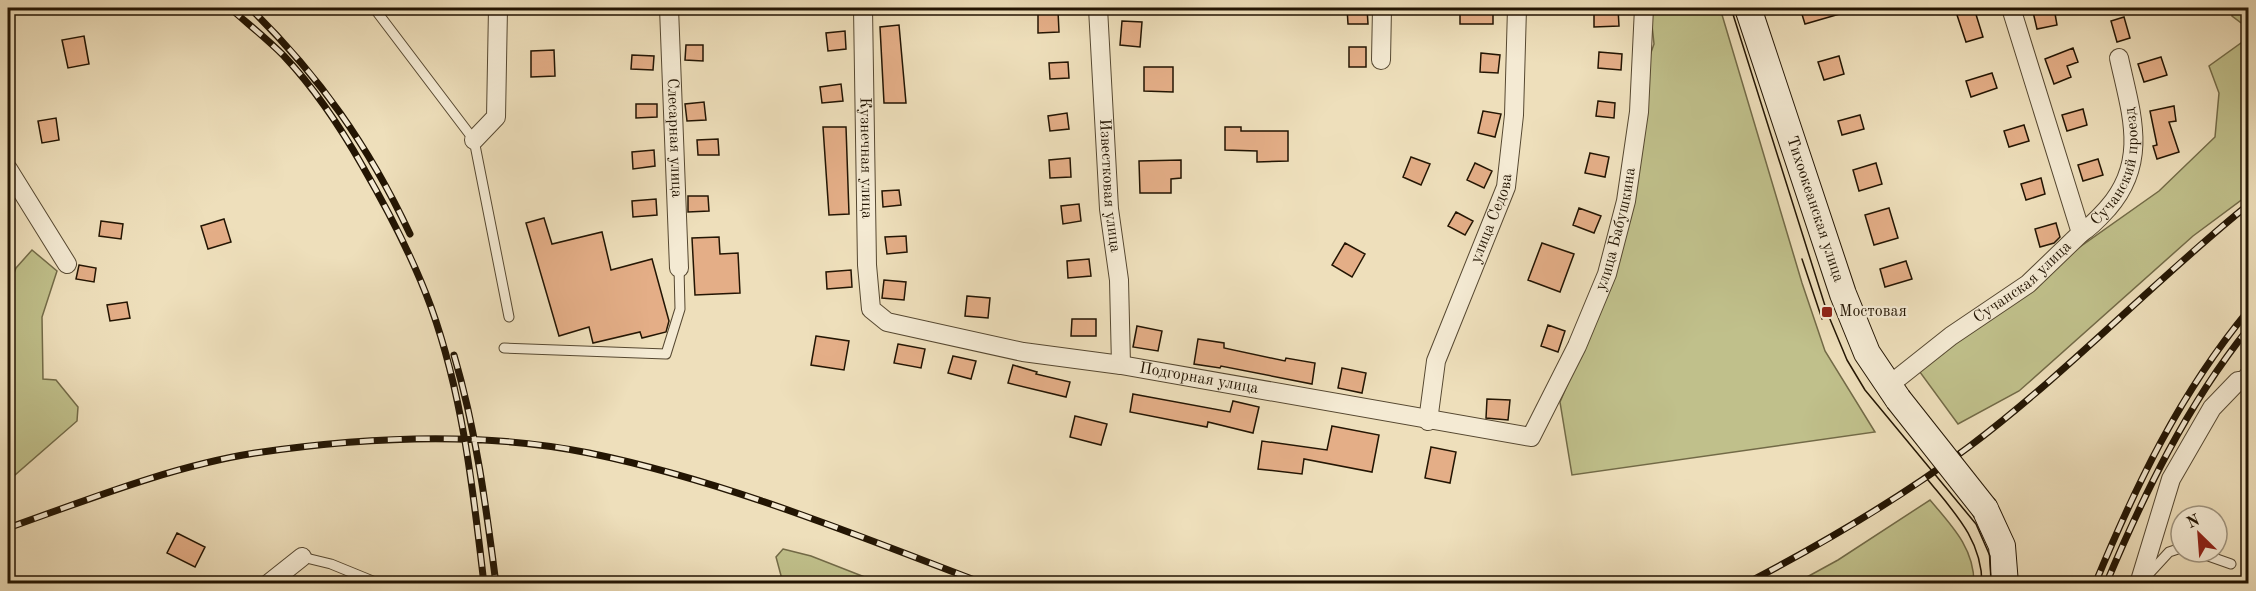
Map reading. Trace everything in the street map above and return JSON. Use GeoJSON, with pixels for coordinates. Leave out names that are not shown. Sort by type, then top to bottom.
{"type":"FeatureCollection","features":[{"type":"Feature","properties":{"kind":"main road","name":"Тихоокеанская улица"},"geometry":{"type":"LineString","coordinates":[[1748,8],[1843,294],[1867,353],[1893,393],[1985,509],[2002,546],[2005,584]]}},
{"type":"Feature","properties":{"kind":"street"},"geometry":{"type":"LineString","coordinates":[[474,140],[496,117],[498,8]]}},
{"type":"Feature","properties":{"kind":"street","name":"Слесарная улица"},"geometry":{"type":"LineString","coordinates":[[669,8],[679,268]]}},
{"type":"Feature","properties":{"kind":"street","name":"Кузнечная улица"},"geometry":{"type":"LineString","coordinates":[[863,8],[867,265],[871,309]]}},
{"type":"Feature","properties":{"kind":"street","name":"Известковая улица"},"geometry":{"type":"LineString","coordinates":[[1098,8],[1109,209],[1119,280],[1121,365]]}},
{"type":"Feature","properties":{"kind":"street"},"geometry":{"type":"LineString","coordinates":[[1381,60],[1382,8]]}},
{"type":"Feature","properties":{"kind":"street","name":"улица Седова"},"geometry":{"type":"LineString","coordinates":[[1428,421],[1436,361],[1506,187],[1514,115],[1517,8]]}},
{"type":"Feature","properties":{"kind":"street","name":"улица Бабушкина"},"geometry":{"type":"LineString","coordinates":[[1531,436],[1577,346],[1606,274],[1626,201],[1639,112],[1644,8]]}},
{"type":"Feature","properties":{"kind":"street","name":"Сучанская улица"},"geometry":{"type":"LineString","coordinates":[[1893,393],[1951,336],[2028,284],[2081,233],[2011,8]]}},
{"type":"Feature","properties":{"kind":"street","name":"Сучанский проезд"},"geometry":{"type":"LineString","coordinates":[[2081,233],[2092,226],[2119,195],[2131,169],[2135,142],[2119,58]]}},
{"type":"Feature","properties":{"kind":"street"},"geometry":{"type":"LineString","coordinates":[[8,169],[67,264]]}},
{"type":"Feature","properties":{"kind":"street","name":"Подгорная улица"},"geometry":{"type":"LineString","coordinates":[[871,309],[887,322],[1023,352],[1121,365],[1428,421],[1531,436]]}},
{"type":"Feature","properties":{"kind":"street"},"geometry":{"type":"LineString","coordinates":[[2139,584],[2171,479],[2212,408],[2245,377]]}},
{"type":"Feature","properties":{"kind":"street"},"geometry":{"type":"LineString","coordinates":[[268,584],[302,557]]}},
{"type":"Feature","properties":{"kind":"lane"},"geometry":{"type":"LineString","coordinates":[[374,8],[474,140],[509,316]]}},
{"type":"Feature","properties":{"kind":"lane"},"geometry":{"type":"LineString","coordinates":[[504,348],[666,354],[680,309],[679,268]]}},
{"type":"Feature","properties":{"kind":"lane"},"geometry":{"type":"LineString","coordinates":[[2139,584],[2169,552]]}},
{"type":"Feature","properties":{"kind":"lane"},"geometry":{"type":"LineString","coordinates":[[302,557],[331,564],[380,584]]}},
{"type":"Feature","properties":{"kind":"green space"},"geometry":{"type":"Polygon","coordinates":[[[1660,8],[1720,8],[1802,283],[1825,351],[1875,432],[1572,475],[1560,402],[1612,280],[1647,64],[1654,44],[1651,16],[1660,8]]]}},
{"type":"Feature","properties":{"kind":"green space"},"geometry":{"type":"Polygon","coordinates":[[[2232,8],[2248,8],[2248,28],[2232,16],[2232,8]]]}},
{"type":"Feature","properties":{"kind":"green space"},"geometry":{"type":"Polygon","coordinates":[[[2248,38],[2248,195],[2193,236],[2019,391],[1958,424],[1914,364],[2159,191],[2215,137],[2219,93],[2209,66],[2248,38]]]}},
{"type":"Feature","properties":{"kind":"green space"},"geometry":{"type":"Polygon","coordinates":[[[32,250],[57,271],[42,317],[43,379],[56,380],[78,407],[77,421],[8,481],[8,289],[16,268],[32,250]]]}},
{"type":"Feature","properties":{"kind":"green space"},"geometry":{"type":"Polygon","coordinates":[[[1930,500],[1954,528],[1966,548],[1973,570],[1974,583],[1796,583],[1838,560],[1930,500]]]}},
{"type":"Feature","properties":{"kind":"green space"},"geometry":{"type":"Polygon","coordinates":[[[783,549],[811,556],[880,583],[783,583],[776,557],[783,549]]]}},
{"type":"Feature","properties":{"kind":"building"},"geometry":{"type":"Polygon","coordinates":[[[1347,8],[1367,8],[1368,24],[1348,24],[1347,8]]]}},
{"type":"Feature","properties":{"kind":"building"},"geometry":{"type":"Polygon","coordinates":[[[1460,8],[1493,8],[1493,24],[1460,24],[1460,8]]]}},
{"type":"Feature","properties":{"kind":"building"},"geometry":{"type":"Polygon","coordinates":[[[1618,8],[1619,26],[1594,27],[1594,9],[1618,8]]]}},
{"type":"Feature","properties":{"kind":"building"},"geometry":{"type":"Polygon","coordinates":[[[1800,8],[1849,8],[1850,11],[1805,24],[1800,8]]]}},
{"type":"Feature","properties":{"kind":"building"},"geometry":{"type":"Polygon","coordinates":[[[1974,8],[1983,37],[1966,42],[1956,12],[1974,8]]]}},
{"type":"Feature","properties":{"kind":"building"},"geometry":{"type":"Polygon","coordinates":[[[2054,8],[2057,25],[2037,29],[2033,12],[2054,8]]]}},
{"type":"Feature","properties":{"kind":"building"},"geometry":{"type":"Polygon","coordinates":[[[1058,11],[1059,32],[1038,33],[1038,12],[1058,11]]]}},
{"type":"Feature","properties":{"kind":"building"},"geometry":{"type":"Polygon","coordinates":[[[2124,17],[2130,38],[2117,42],[2111,21],[2124,17]]]}},
{"type":"Feature","properties":{"kind":"building"},"geometry":{"type":"Polygon","coordinates":[[[1122,21],[1142,22],[1140,47],[1120,45],[1122,21]]]}},
{"type":"Feature","properties":{"kind":"building"},"geometry":{"type":"Polygon","coordinates":[[[899,25],[906,103],[884,103],[880,27],[899,25]]]}},
{"type":"Feature","properties":{"kind":"building"},"geometry":{"type":"Polygon","coordinates":[[[845,31],[846,49],[828,51],[826,33],[845,31]]]}},
{"type":"Feature","properties":{"kind":"building"},"geometry":{"type":"Polygon","coordinates":[[[84,36],[89,64],[68,68],[62,40],[84,36]]]}},
{"type":"Feature","properties":{"kind":"building"},"geometry":{"type":"Polygon","coordinates":[[[686,45],[703,45],[703,61],[685,60],[686,45]]]}},
{"type":"Feature","properties":{"kind":"building"},"geometry":{"type":"Polygon","coordinates":[[[1349,47],[1366,47],[1366,67],[1349,67],[1349,47]]]}},
{"type":"Feature","properties":{"kind":"building"},"geometry":{"type":"Polygon","coordinates":[[[2073,48],[2078,62],[2067,66],[2071,77],[2054,84],[2045,59],[2073,48]]]}},
{"type":"Feature","properties":{"kind":"building"},"geometry":{"type":"Polygon","coordinates":[[[554,50],[555,76],[531,77],[531,51],[554,50]]]}},
{"type":"Feature","properties":{"kind":"building"},"geometry":{"type":"Polygon","coordinates":[[[1599,52],[1622,54],[1621,70],[1598,68],[1599,52]]]}},
{"type":"Feature","properties":{"kind":"building"},"geometry":{"type":"Polygon","coordinates":[[[1481,53],[1500,55],[1498,73],[1480,72],[1481,53]]]}},
{"type":"Feature","properties":{"kind":"building"},"geometry":{"type":"Polygon","coordinates":[[[632,55],[654,56],[653,70],[631,69],[632,55]]]}},
{"type":"Feature","properties":{"kind":"building"},"geometry":{"type":"Polygon","coordinates":[[[1839,56],[1844,74],[1824,80],[1818,62],[1839,56]]]}},
{"type":"Feature","properties":{"kind":"building"},"geometry":{"type":"Polygon","coordinates":[[[2161,57],[2167,75],[2144,82],[2138,64],[2161,57]]]}},
{"type":"Feature","properties":{"kind":"building"},"geometry":{"type":"Polygon","coordinates":[[[1068,62],[1069,78],[1050,79],[1049,63],[1068,62]]]}},
{"type":"Feature","properties":{"kind":"building"},"geometry":{"type":"Polygon","coordinates":[[[1144,67],[1173,67],[1173,92],[1144,91],[1144,67]]]}},
{"type":"Feature","properties":{"kind":"building"},"geometry":{"type":"Polygon","coordinates":[[[1992,73],[1997,88],[1971,97],[1966,81],[1992,73]]]}},
{"type":"Feature","properties":{"kind":"building"},"geometry":{"type":"Polygon","coordinates":[[[841,84],[843,101],[822,103],[820,87],[841,84]]]}},
{"type":"Feature","properties":{"kind":"building"},"geometry":{"type":"Polygon","coordinates":[[[1598,101],[1615,103],[1614,118],[1596,116],[1598,101]]]}},
{"type":"Feature","properties":{"kind":"building"},"geometry":{"type":"Polygon","coordinates":[[[704,102],[706,120],[687,121],[685,104],[704,102]]]}},
{"type":"Feature","properties":{"kind":"building"},"geometry":{"type":"Polygon","coordinates":[[[636,104],[657,104],[657,117],[636,118],[636,104]]]}},
{"type":"Feature","properties":{"kind":"building"},"geometry":{"type":"Polygon","coordinates":[[[2174,106],[2176,121],[2169,122],[2179,152],[2157,159],[2153,146],[2157,145],[2150,111],[2174,106]]]}},
{"type":"Feature","properties":{"kind":"building"},"geometry":{"type":"Polygon","coordinates":[[[2083,109],[2087,125],[2067,131],[2062,115],[2083,109]]]}},
{"type":"Feature","properties":{"kind":"building"},"geometry":{"type":"Polygon","coordinates":[[[1483,111],[1501,114],[1495,137],[1478,133],[1483,111]]]}},
{"type":"Feature","properties":{"kind":"building"},"geometry":{"type":"Polygon","coordinates":[[[1067,113],[1069,129],[1050,131],[1048,116],[1067,113]]]}},
{"type":"Feature","properties":{"kind":"building"},"geometry":{"type":"Polygon","coordinates":[[[1860,115],[1864,129],[1842,135],[1838,121],[1860,115]]]}},
{"type":"Feature","properties":{"kind":"building"},"geometry":{"type":"Polygon","coordinates":[[[56,118],[59,140],[42,143],[38,121],[56,118]]]}},
{"type":"Feature","properties":{"kind":"building"},"geometry":{"type":"Polygon","coordinates":[[[2024,125],[2029,141],[2009,147],[2004,131],[2024,125]]]}},
{"type":"Feature","properties":{"kind":"building"},"geometry":{"type":"Polygon","coordinates":[[[823,127],[846,127],[849,214],[829,215],[823,127]]]}},
{"type":"Feature","properties":{"kind":"building"},"geometry":{"type":"Polygon","coordinates":[[[1225,127],[1241,127],[1241,131],[1288,131],[1288,161],[1257,162],[1257,151],[1225,150],[1225,127]]]}},
{"type":"Feature","properties":{"kind":"building"},"geometry":{"type":"Polygon","coordinates":[[[718,139],[719,155],[698,155],[697,140],[718,139]]]}},
{"type":"Feature","properties":{"kind":"building"},"geometry":{"type":"Polygon","coordinates":[[[654,150],[655,166],[633,169],[632,152],[654,150]]]}},
{"type":"Feature","properties":{"kind":"building"},"geometry":{"type":"Polygon","coordinates":[[[1590,153],[1609,157],[1605,177],[1585,173],[1590,153]]]}},
{"type":"Feature","properties":{"kind":"building"},"geometry":{"type":"Polygon","coordinates":[[[1411,157],[1430,164],[1421,185],[1403,177],[1411,157]]]}},
{"type":"Feature","properties":{"kind":"building"},"geometry":{"type":"Polygon","coordinates":[[[1070,158],[1071,177],[1050,178],[1049,160],[1070,158]]]}},
{"type":"Feature","properties":{"kind":"building"},"geometry":{"type":"Polygon","coordinates":[[[2098,159],[2103,175],[2083,181],[2078,165],[2098,159]]]}},
{"type":"Feature","properties":{"kind":"building"},"geometry":{"type":"Polygon","coordinates":[[[1181,160],[1181,178],[1171,179],[1171,193],[1140,193],[1139,161],[1181,160]]]}},
{"type":"Feature","properties":{"kind":"building"},"geometry":{"type":"Polygon","coordinates":[[[1475,163],[1492,171],[1484,188],[1467,180],[1475,163]]]}},
{"type":"Feature","properties":{"kind":"building"},"geometry":{"type":"Polygon","coordinates":[[[1876,163],[1882,184],[1859,191],[1853,170],[1876,163]]]}},
{"type":"Feature","properties":{"kind":"building"},"geometry":{"type":"Polygon","coordinates":[[[2041,178],[2045,194],[2026,200],[2021,184],[2041,178]]]}},
{"type":"Feature","properties":{"kind":"building"},"geometry":{"type":"Polygon","coordinates":[[[899,190],[901,205],[883,207],[882,191],[899,190]]]}},
{"type":"Feature","properties":{"kind":"building"},"geometry":{"type":"Polygon","coordinates":[[[688,196],[708,196],[709,211],[688,212],[688,196]]]}},
{"type":"Feature","properties":{"kind":"building"},"geometry":{"type":"Polygon","coordinates":[[[656,199],[657,215],[633,217],[632,201],[656,199]]]}},
{"type":"Feature","properties":{"kind":"building"},"geometry":{"type":"Polygon","coordinates":[[[1079,204],[1081,221],[1063,224],[1061,206],[1079,204]]]}},
{"type":"Feature","properties":{"kind":"building"},"geometry":{"type":"Polygon","coordinates":[[[1579,208],[1601,216],[1594,233],[1573,225],[1579,208]]]}},
{"type":"Feature","properties":{"kind":"building"},"geometry":{"type":"Polygon","coordinates":[[[1889,208],[1898,238],[1874,245],[1865,215],[1889,208]]]}},
{"type":"Feature","properties":{"kind":"building"},"geometry":{"type":"Polygon","coordinates":[[[1456,212],[1473,221],[1465,235],[1448,226],[1456,212]]]}},
{"type":"Feature","properties":{"kind":"building"},"geometry":{"type":"Polygon","coordinates":[[[544,218],[552,244],[602,232],[611,270],[652,259],[669,321],[666,332],[642,338],[640,332],[593,343],[589,327],[559,336],[526,223],[544,218]]]}},
{"type":"Feature","properties":{"kind":"building"},"geometry":{"type":"Polygon","coordinates":[[[224,219],[231,242],[208,249],[201,226],[224,219]]]}},
{"type":"Feature","properties":{"kind":"building"},"geometry":{"type":"Polygon","coordinates":[[[101,221],[123,224],[121,239],[99,236],[101,221]]]}},
{"type":"Feature","properties":{"kind":"building"},"geometry":{"type":"Polygon","coordinates":[[[2056,223],[2060,237],[2054,243],[2040,247],[2035,229],[2056,223]]]}},
{"type":"Feature","properties":{"kind":"building"},"geometry":{"type":"Polygon","coordinates":[[[906,236],[907,252],[887,254],[885,237],[906,236]]]}},
{"type":"Feature","properties":{"kind":"building"},"geometry":{"type":"Polygon","coordinates":[[[719,237],[720,254],[738,253],[740,293],[695,295],[692,238],[719,237]]]}},
{"type":"Feature","properties":{"kind":"building"},"geometry":{"type":"Polygon","coordinates":[[[1345,243],[1365,254],[1352,277],[1332,265],[1345,243]]]}},
{"type":"Feature","properties":{"kind":"building"},"geometry":{"type":"Polygon","coordinates":[[[1542,243],[1574,254],[1560,292],[1528,280],[1542,243]]]}},
{"type":"Feature","properties":{"kind":"building"},"geometry":{"type":"Polygon","coordinates":[[[1089,259],[1091,276],[1068,278],[1067,261],[1089,259]]]}},
{"type":"Feature","properties":{"kind":"building"},"geometry":{"type":"Polygon","coordinates":[[[1906,261],[1912,279],[1885,287],[1880,269],[1906,261]]]}},
{"type":"Feature","properties":{"kind":"building"},"geometry":{"type":"Polygon","coordinates":[[[79,265],[96,268],[94,282],[76,279],[79,265]]]}},
{"type":"Feature","properties":{"kind":"building"},"geometry":{"type":"Polygon","coordinates":[[[851,270],[852,287],[827,289],[826,272],[851,270]]]}},
{"type":"Feature","properties":{"kind":"building"},"geometry":{"type":"Polygon","coordinates":[[[884,280],[906,282],[904,300],[882,298],[884,280]]]}},
{"type":"Feature","properties":{"kind":"building"},"geometry":{"type":"Polygon","coordinates":[[[967,296],[990,298],[988,318],[965,316],[967,296]]]}},
{"type":"Feature","properties":{"kind":"building"},"geometry":{"type":"Polygon","coordinates":[[[127,302],[130,318],[110,321],[107,305],[127,302]]]}},
{"type":"Feature","properties":{"kind":"building"},"geometry":{"type":"Polygon","coordinates":[[[1072,319],[1096,319],[1096,336],[1071,336],[1072,319]]]}},
{"type":"Feature","properties":{"kind":"building"},"geometry":{"type":"Polygon","coordinates":[[[1548,325],[1565,331],[1558,352],[1541,346],[1548,325]]]}},
{"type":"Feature","properties":{"kind":"building"},"geometry":{"type":"Polygon","coordinates":[[[1137,326],[1162,331],[1158,351],[1133,347],[1137,326]]]}},
{"type":"Feature","properties":{"kind":"building"},"geometry":{"type":"Polygon","coordinates":[[[816,336],[849,341],[844,370],[811,365],[816,336]]]}},
{"type":"Feature","properties":{"kind":"building"},"geometry":{"type":"Polygon","coordinates":[[[1198,339],[1224,343],[1224,348],[1285,361],[1286,358],[1315,363],[1312,384],[1221,366],[1220,368],[1194,364],[1198,339]]]}},
{"type":"Feature","properties":{"kind":"building"},"geometry":{"type":"Polygon","coordinates":[[[898,344],[925,349],[921,368],[894,363],[898,344]]]}},
{"type":"Feature","properties":{"kind":"building"},"geometry":{"type":"Polygon","coordinates":[[[953,356],[976,361],[971,379],[948,373],[953,356]]]}},
{"type":"Feature","properties":{"kind":"building"},"geometry":{"type":"Polygon","coordinates":[[[1013,365],[1037,372],[1036,374],[1070,382],[1066,397],[1008,383],[1013,365]]]}},
{"type":"Feature","properties":{"kind":"building"},"geometry":{"type":"Polygon","coordinates":[[[1342,368],[1366,373],[1362,393],[1338,388],[1342,368]]]}},
{"type":"Feature","properties":{"kind":"building"},"geometry":{"type":"Polygon","coordinates":[[[1133,394],[1230,412],[1233,401],[1259,407],[1253,433],[1208,422],[1207,427],[1130,412],[1133,394]]]}},
{"type":"Feature","properties":{"kind":"building"},"geometry":{"type":"Polygon","coordinates":[[[1487,399],[1510,400],[1508,420],[1486,418],[1487,399]]]}},
{"type":"Feature","properties":{"kind":"building"},"geometry":{"type":"Polygon","coordinates":[[[1075,416],[1107,424],[1101,445],[1070,437],[1075,416]]]}},
{"type":"Feature","properties":{"kind":"building"},"geometry":{"type":"Polygon","coordinates":[[[1332,426],[1379,435],[1372,472],[1304,459],[1302,474],[1258,469],[1262,441],[1327,450],[1332,426]]]}},
{"type":"Feature","properties":{"kind":"building"},"geometry":{"type":"Polygon","coordinates":[[[1431,447],[1456,452],[1450,483],[1425,478],[1431,447]]]}},
{"type":"Feature","properties":{"kind":"building"},"geometry":{"type":"Polygon","coordinates":[[[177,533],[205,547],[195,567],[167,553],[177,533]]]}},
{"type":"Feature","properties":{"kind":"tram line"},"geometry":{"type":"LineString","coordinates":[[1731,8],[1827,312],[1847,360],[1865,390],[1976,524],[1990,556],[1991,584]]}},
{"type":"Feature","properties":{"kind":"tram line"},"geometry":{"type":"LineString","coordinates":[[1802,259],[1822,319]]}},
{"type":"Feature","properties":{"kind":"tram line"},"geometry":{"type":"LineString","coordinates":[[1928,480],[1957,515],[1972,540],[1981,568],[1982,584]]}},
{"type":"Feature","properties":{"kind":"railway"},"geometry":{"type":"LineString","coordinates":[[230,8],[284,56],[327,109],[373,184],[416,271],[442,341],[459,409],[471,479],[484,584]]}},
{"type":"Feature","properties":{"kind":"railway"},"geometry":{"type":"LineString","coordinates":[[250,8],[299,60],[340,114],[377,171],[410,234]]}},
{"type":"Feature","properties":{"kind":"railway"},"geometry":{"type":"LineString","coordinates":[[1745,584],[1860,520],[1970,446],[2076,358],[2248,205]]}},
{"type":"Feature","properties":{"kind":"railway"},"geometry":{"type":"LineString","coordinates":[[2095,584],[2161,441],[2201,374],[2248,311]]}},
{"type":"Feature","properties":{"kind":"railway"},"geometry":{"type":"LineString","coordinates":[[2106,584],[2168,451],[2205,388],[2248,329]]}},
{"type":"Feature","properties":{"kind":"railway"},"geometry":{"type":"LineString","coordinates":[[454,355],[474,440],[496,584]]}},
{"type":"Feature","properties":{"kind":"railway"},"geometry":{"type":"LineString","coordinates":[[8,528],[161,475],[255,453],[380,440],[507,441],[589,453],[690,478],[839,528],[985,584]]}},
{"type":"Feature","properties":{"kind":"place","name":"Мостовая"},"geometry":{"type":"Point","coordinates":[1827,312]}}]}
